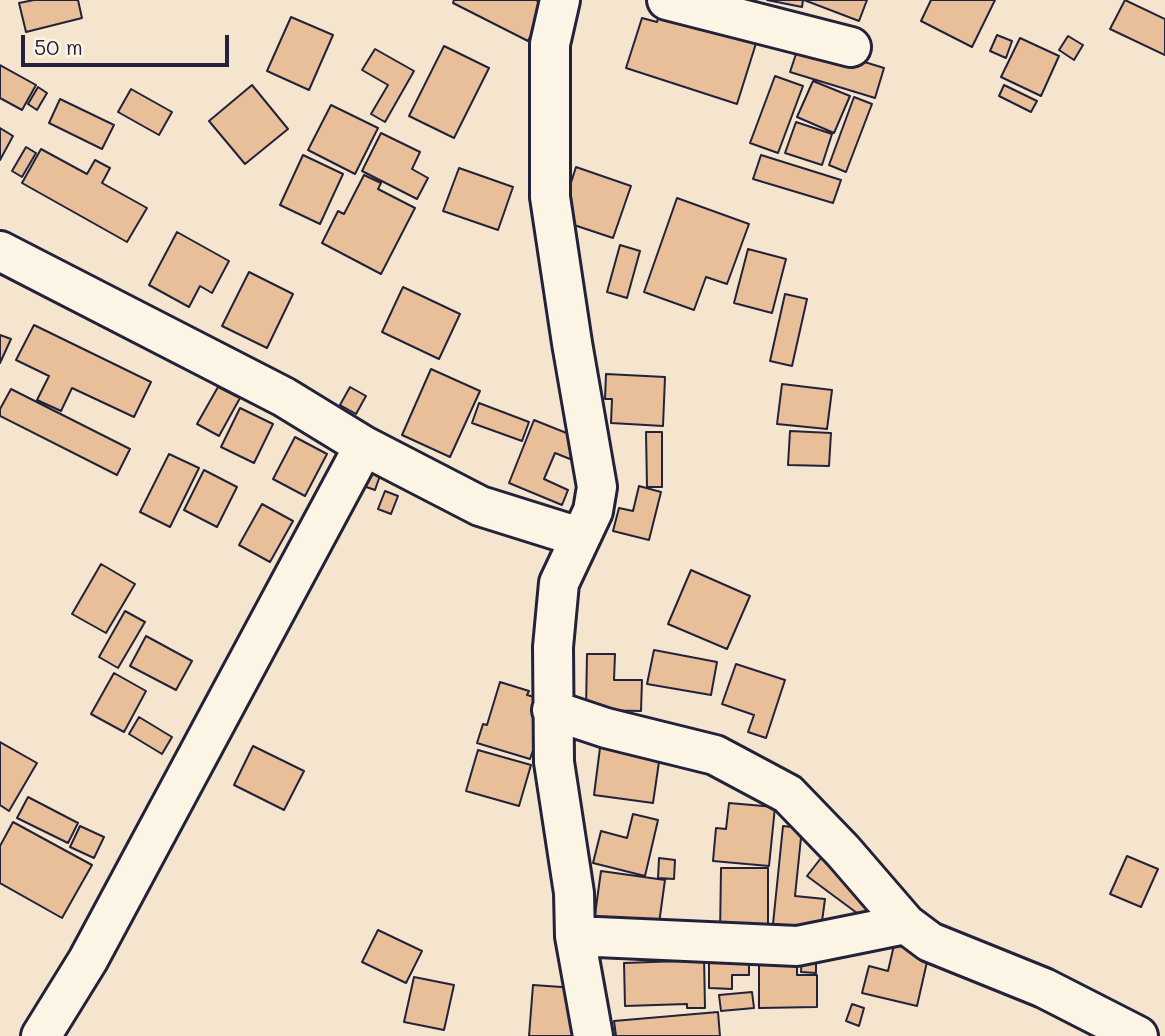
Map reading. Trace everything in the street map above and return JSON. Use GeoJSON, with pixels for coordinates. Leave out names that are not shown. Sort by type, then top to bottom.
{"type":"FeatureCollection","features":[{"type":"Feature","properties":{"kind":"street"},"geometry":{"type":"LineString","coordinates":[[560,0],[550,44],[550,197],[597,487],[593,511],[559,583],[552,647],[552,710],[554,762],[574,893],[575,936],[593,1036]]}},
{"type":"Feature","properties":{"kind":"street"},"geometry":{"type":"LineString","coordinates":[[667,0],[851,47]]}},
{"type":"Feature","properties":{"kind":"street"},"geometry":{"type":"LineString","coordinates":[[0,251],[284,397],[364,446],[481,506],[579,537]]}},
{"type":"Feature","properties":{"kind":"street"},"geometry":{"type":"LineString","coordinates":[[41,1036],[88,960],[364,446]]}},
{"type":"Feature","properties":{"kind":"street"},"geometry":{"type":"LineString","coordinates":[[552,710],[606,728],[715,755],[788,794],[843,851],[906,924],[930,942],[1044,988],[1138,1036]]}},
{"type":"Feature","properties":{"kind":"street"},"geometry":{"type":"LineString","coordinates":[[575,936],[797,946],[906,924]]}},
{"type":"Feature","properties":{"kind":"building"},"geometry":{"type":"Polygon","coordinates":[[[34,0],[78,0],[82,18],[26,32],[19,3],[34,0]]]}},
{"type":"Feature","properties":{"kind":"building"},"geometry":{"type":"Polygon","coordinates":[[[454,0],[536,0],[546,5],[528,41],[453,3],[454,0]]]}},
{"type":"Feature","properties":{"kind":"building"},"geometry":{"type":"Polygon","coordinates":[[[767,0],[803,0],[802,7],[767,0]]]}},
{"type":"Feature","properties":{"kind":"building"},"geometry":{"type":"Polygon","coordinates":[[[804,0],[867,0],[859,21],[804,0]]]}},
{"type":"Feature","properties":{"kind":"building"},"geometry":{"type":"Polygon","coordinates":[[[931,0],[995,0],[972,47],[921,21],[931,0]]]}},
{"type":"Feature","properties":{"kind":"building"},"geometry":{"type":"Polygon","coordinates":[[[1125,0],[1165,19],[1165,55],[1110,29],[1125,0]]]}},
{"type":"Feature","properties":{"kind":"building"},"geometry":{"type":"Polygon","coordinates":[[[662,6],[758,37],[737,104],[626,68],[642,18],[657,22],[662,6]]]}},
{"type":"Feature","properties":{"kind":"building"},"geometry":{"type":"Polygon","coordinates":[[[291,17],[333,35],[309,90],[267,71],[291,17]]]}},
{"type":"Feature","properties":{"kind":"building"},"geometry":{"type":"Polygon","coordinates":[[[997,35],[1012,41],[1006,58],[990,51],[997,35]]]}},
{"type":"Feature","properties":{"kind":"building"},"geometry":{"type":"Polygon","coordinates":[[[1068,36],[1083,45],[1074,60],[1059,50],[1068,36]]]}},
{"type":"Feature","properties":{"kind":"building"},"geometry":{"type":"Polygon","coordinates":[[[1020,38],[1059,56],[1041,96],[1001,77],[1020,38]]]}},
{"type":"Feature","properties":{"kind":"building"},"geometry":{"type":"Polygon","coordinates":[[[800,42],[884,68],[875,98],[790,72],[800,42]]]}},
{"type":"Feature","properties":{"kind":"building"},"geometry":{"type":"Polygon","coordinates":[[[444,46],[489,68],[454,138],[409,116],[444,46]]]}},
{"type":"Feature","properties":{"kind":"building"},"geometry":{"type":"Polygon","coordinates":[[[375,49],[414,71],[385,122],[371,114],[388,85],[362,70],[375,49]]]}},
{"type":"Feature","properties":{"kind":"building"},"geometry":{"type":"Polygon","coordinates":[[[0,65],[36,85],[22,110],[0,98],[0,65]]]}},
{"type":"Feature","properties":{"kind":"building"},"geometry":{"type":"Polygon","coordinates":[[[775,76],[803,86],[778,153],[750,143],[775,76]]]}},
{"type":"Feature","properties":{"kind":"building"},"geometry":{"type":"Polygon","coordinates":[[[813,81],[850,96],[834,133],[797,117],[813,81]]]}},
{"type":"Feature","properties":{"kind":"building"},"geometry":{"type":"Polygon","coordinates":[[[252,85],[288,129],[245,164],[209,121],[252,85]]]}},
{"type":"Feature","properties":{"kind":"building"},"geometry":{"type":"Polygon","coordinates":[[[1004,85],[1037,101],[1031,112],[999,96],[1004,85]]]}},
{"type":"Feature","properties":{"kind":"building"},"geometry":{"type":"Polygon","coordinates":[[[38,87],[47,93],[37,110],[28,104],[38,87]]]}},
{"type":"Feature","properties":{"kind":"building"},"geometry":{"type":"Polygon","coordinates":[[[131,89],[172,112],[159,135],[118,112],[131,89]]]}},
{"type":"Feature","properties":{"kind":"building"},"geometry":{"type":"Polygon","coordinates":[[[854,97],[872,104],[846,172],[829,165],[854,97]]]}},
{"type":"Feature","properties":{"kind":"building"},"geometry":{"type":"Polygon","coordinates":[[[60,99],[114,125],[102,149],[49,123],[60,99]]]}},
{"type":"Feature","properties":{"kind":"building"},"geometry":{"type":"Polygon","coordinates":[[[331,105],[378,128],[355,174],[308,150],[331,105]]]}},
{"type":"Feature","properties":{"kind":"building"},"geometry":{"type":"Polygon","coordinates":[[[796,122],[832,134],[822,165],[785,153],[796,122]]]}},
{"type":"Feature","properties":{"kind":"building"},"geometry":{"type":"Polygon","coordinates":[[[0,128],[13,136],[0,160],[0,128]]]}},
{"type":"Feature","properties":{"kind":"building"},"geometry":{"type":"Polygon","coordinates":[[[381,133],[420,152],[412,169],[428,178],[417,199],[362,171],[381,133]]]}},
{"type":"Feature","properties":{"kind":"building"},"geometry":{"type":"Polygon","coordinates":[[[26,147],[36,153],[22,177],[12,171],[26,147]]]}},
{"type":"Feature","properties":{"kind":"building"},"geometry":{"type":"Polygon","coordinates":[[[41,149],[87,174],[95,160],[110,168],[102,183],[147,208],[127,242],[22,183],[41,149]]]}},
{"type":"Feature","properties":{"kind":"building"},"geometry":{"type":"Polygon","coordinates":[[[303,155],[343,174],[320,224],[280,205],[303,155]]]}},
{"type":"Feature","properties":{"kind":"building"},"geometry":{"type":"Polygon","coordinates":[[[761,155],[841,180],[833,203],[753,179],[761,155]]]}},
{"type":"Feature","properties":{"kind":"building"},"geometry":{"type":"Polygon","coordinates":[[[576,167],[631,186],[613,238],[559,220],[576,167]]]}},
{"type":"Feature","properties":{"kind":"building"},"geometry":{"type":"Polygon","coordinates":[[[459,168],[513,187],[498,230],[443,211],[459,168]]]}},
{"type":"Feature","properties":{"kind":"building"},"geometry":{"type":"Polygon","coordinates":[[[364,175],[381,183],[378,189],[415,208],[381,274],[322,243],[338,211],[344,214],[364,175]]]}},
{"type":"Feature","properties":{"kind":"building"},"geometry":{"type":"Polygon","coordinates":[[[677,198],[749,224],[727,284],[706,277],[694,310],[644,292],[677,198]]]}},
{"type":"Feature","properties":{"kind":"building"},"geometry":{"type":"Polygon","coordinates":[[[177,232],[229,261],[212,293],[200,286],[189,307],[149,285],[177,232]]]}},
{"type":"Feature","properties":{"kind":"building"},"geometry":{"type":"Polygon","coordinates":[[[620,245],[640,251],[627,298],[607,292],[620,245]]]}},
{"type":"Feature","properties":{"kind":"building"},"geometry":{"type":"Polygon","coordinates":[[[748,249],[786,259],[772,313],[734,303],[748,249]]]}},
{"type":"Feature","properties":{"kind":"building"},"geometry":{"type":"Polygon","coordinates":[[[249,272],[293,294],[267,348],[222,326],[249,272]]]}},
{"type":"Feature","properties":{"kind":"building"},"geometry":{"type":"Polygon","coordinates":[[[403,287],[460,314],[439,359],[382,332],[403,287]]]}},
{"type":"Feature","properties":{"kind":"building"},"geometry":{"type":"Polygon","coordinates":[[[785,294],[807,299],[792,366],[770,361],[785,294]]]}},
{"type":"Feature","properties":{"kind":"building"},"geometry":{"type":"Polygon","coordinates":[[[34,325],[151,382],[134,417],[72,388],[61,411],[37,400],[49,376],[16,360],[34,325]]]}},
{"type":"Feature","properties":{"kind":"building"},"geometry":{"type":"Polygon","coordinates":[[[0,335],[11,339],[0,363],[0,335]]]}},
{"type":"Feature","properties":{"kind":"building"},"geometry":{"type":"Polygon","coordinates":[[[431,369],[480,391],[450,457],[402,435],[431,369]]]}},
{"type":"Feature","properties":{"kind":"building"},"geometry":{"type":"Polygon","coordinates":[[[606,374],[665,377],[663,426],[611,423],[612,399],[605,399],[606,374]]]}},
{"type":"Feature","properties":{"kind":"building"},"geometry":{"type":"Polygon","coordinates":[[[782,384],[832,390],[827,429],[777,424],[782,384]]]}},
{"type":"Feature","properties":{"kind":"building"},"geometry":{"type":"Polygon","coordinates":[[[218,387],[240,398],[219,436],[197,424],[218,387]]]}},
{"type":"Feature","properties":{"kind":"building"},"geometry":{"type":"Polygon","coordinates":[[[350,387],[366,396],[356,414],[340,405],[350,387]]]}},
{"type":"Feature","properties":{"kind":"building"},"geometry":{"type":"Polygon","coordinates":[[[11,389],[130,449],[117,475],[0,416],[0,409],[11,389]]]}},
{"type":"Feature","properties":{"kind":"building"},"geometry":{"type":"Polygon","coordinates":[[[479,403],[529,422],[522,441],[472,423],[479,403]]]}},
{"type":"Feature","properties":{"kind":"building"},"geometry":{"type":"Polygon","coordinates":[[[240,408],[273,424],[254,463],[221,447],[240,408]]]}},
{"type":"Feature","properties":{"kind":"building"},"geometry":{"type":"Polygon","coordinates":[[[534,420],[579,438],[570,459],[555,453],[544,479],[568,490],[562,505],[509,483],[534,420]]]}},
{"type":"Feature","properties":{"kind":"building"},"geometry":{"type":"Polygon","coordinates":[[[790,431],[831,433],[829,466],[788,465],[790,431]]]}},
{"type":"Feature","properties":{"kind":"building"},"geometry":{"type":"Polygon","coordinates":[[[646,432],[662,432],[662,487],[647,487],[646,432]]]}},
{"type":"Feature","properties":{"kind":"building"},"geometry":{"type":"Polygon","coordinates":[[[295,437],[327,454],[305,496],[273,479],[295,437]]]}},
{"type":"Feature","properties":{"kind":"building"},"geometry":{"type":"Polygon","coordinates":[[[169,454],[199,468],[170,527],[140,512],[169,454]]]}},
{"type":"Feature","properties":{"kind":"building"},"geometry":{"type":"Polygon","coordinates":[[[361,459],[383,467],[375,490],[352,482],[361,459]]]}},
{"type":"Feature","properties":{"kind":"building"},"geometry":{"type":"Polygon","coordinates":[[[204,470],[237,487],[217,527],[184,510],[204,470]]]}},
{"type":"Feature","properties":{"kind":"building"},"geometry":{"type":"Polygon","coordinates":[[[639,486],[661,492],[649,540],[613,531],[619,508],[633,511],[639,486]]]}},
{"type":"Feature","properties":{"kind":"building"},"geometry":{"type":"Polygon","coordinates":[[[385,491],[398,496],[391,514],[378,509],[385,491]]]}},
{"type":"Feature","properties":{"kind":"building"},"geometry":{"type":"Polygon","coordinates":[[[262,504],[293,521],[270,562],[239,545],[262,504]]]}},
{"type":"Feature","properties":{"kind":"building"},"geometry":{"type":"Polygon","coordinates":[[[101,564],[135,584],[106,633],[72,614],[101,564]]]}},
{"type":"Feature","properties":{"kind":"building"},"geometry":{"type":"Polygon","coordinates":[[[691,570],[750,596],[727,649],[668,624],[691,570]]]}},
{"type":"Feature","properties":{"kind":"building"},"geometry":{"type":"Polygon","coordinates":[[[125,611],[145,622],[118,668],[99,657],[125,611]]]}},
{"type":"Feature","properties":{"kind":"building"},"geometry":{"type":"Polygon","coordinates":[[[146,636],[192,661],[176,690],[130,666],[146,636]]]}},
{"type":"Feature","properties":{"kind":"building"},"geometry":{"type":"Polygon","coordinates":[[[654,650],[717,662],[711,695],[647,684],[654,650]]]}},
{"type":"Feature","properties":{"kind":"building"},"geometry":{"type":"Polygon","coordinates":[[[587,654],[615,654],[614,680],[642,680],[641,711],[586,710],[587,654]]]}},
{"type":"Feature","properties":{"kind":"building"},"geometry":{"type":"Polygon","coordinates":[[[736,664],[785,680],[766,738],[748,732],[754,715],[722,704],[736,664]]]}},
{"type":"Feature","properties":{"kind":"building"},"geometry":{"type":"Polygon","coordinates":[[[114,673],[146,691],[124,732],[91,714],[114,673]]]}},
{"type":"Feature","properties":{"kind":"building"},"geometry":{"type":"Polygon","coordinates":[[[500,682],[529,691],[527,695],[538,698],[540,713],[534,734],[538,736],[530,759],[477,743],[483,724],[487,725],[500,682]]]}},
{"type":"Feature","properties":{"kind":"building"},"geometry":{"type":"Polygon","coordinates":[[[139,717],[172,737],[162,754],[129,734],[139,717]]]}},
{"type":"Feature","properties":{"kind":"building"},"geometry":{"type":"Polygon","coordinates":[[[601,740],[661,748],[653,803],[594,795],[601,740]]]}},
{"type":"Feature","properties":{"kind":"building"},"geometry":{"type":"Polygon","coordinates":[[[0,742],[37,763],[9,811],[0,805],[0,742]]]}},
{"type":"Feature","properties":{"kind":"building"},"geometry":{"type":"Polygon","coordinates":[[[253,746],[304,771],[284,810],[234,785],[253,746]]]}},
{"type":"Feature","properties":{"kind":"building"},"geometry":{"type":"Polygon","coordinates":[[[478,750],[531,765],[519,806],[466,791],[478,750]]]}},
{"type":"Feature","properties":{"kind":"building"},"geometry":{"type":"Polygon","coordinates":[[[28,797],[78,823],[68,843],[17,818],[28,797]]]}},
{"type":"Feature","properties":{"kind":"building"},"geometry":{"type":"Polygon","coordinates":[[[729,803],[775,807],[769,866],[713,861],[716,828],[726,829],[729,803]]]}},
{"type":"Feature","properties":{"kind":"building"},"geometry":{"type":"Polygon","coordinates":[[[633,814],[658,820],[645,876],[593,863],[601,831],[627,838],[633,814]]]}},
{"type":"Feature","properties":{"kind":"building"},"geometry":{"type":"Polygon","coordinates":[[[13,822],[92,865],[62,918],[0,883],[0,846],[13,822]]]}},
{"type":"Feature","properties":{"kind":"building"},"geometry":{"type":"Polygon","coordinates":[[[80,826],[104,837],[94,858],[70,847],[80,826]]]}},
{"type":"Feature","properties":{"kind":"building"},"geometry":{"type":"Polygon","coordinates":[[[783,826],[802,828],[795,896],[825,899],[821,929],[773,924],[783,826]]]}},
{"type":"Feature","properties":{"kind":"building"},"geometry":{"type":"Polygon","coordinates":[[[1127,856],[1158,869],[1141,907],[1110,894],[1127,856]]]}},
{"type":"Feature","properties":{"kind":"building"},"geometry":{"type":"Polygon","coordinates":[[[659,858],[675,860],[674,879],[658,878],[659,858]]]}},
{"type":"Feature","properties":{"kind":"building"},"geometry":{"type":"Polygon","coordinates":[[[821,858],[878,901],[865,919],[807,876],[821,858]]]}},
{"type":"Feature","properties":{"kind":"building"},"geometry":{"type":"Polygon","coordinates":[[[721,868],[768,868],[768,934],[720,935],[721,868]]]}},
{"type":"Feature","properties":{"kind":"building"},"geometry":{"type":"Polygon","coordinates":[[[601,871],[665,880],[657,938],[593,929],[601,871]]]}},
{"type":"Feature","properties":{"kind":"building"},"geometry":{"type":"Polygon","coordinates":[[[378,930],[422,951],[406,983],[362,962],[378,930]]]}},
{"type":"Feature","properties":{"kind":"building"},"geometry":{"type":"Polygon","coordinates":[[[894,945],[929,953],[917,1006],[862,993],[869,966],[888,971],[894,945]]]}},
{"type":"Feature","properties":{"kind":"building"},"geometry":{"type":"Polygon","coordinates":[[[704,956],[705,1008],[687,1008],[687,1004],[625,1006],[624,963],[680,961],[680,957],[704,956]]]}},
{"type":"Feature","properties":{"kind":"building"},"geometry":{"type":"Polygon","coordinates":[[[759,956],[797,956],[797,975],[817,975],[817,1007],[759,1008],[759,956]]]}},
{"type":"Feature","properties":{"kind":"building"},"geometry":{"type":"Polygon","coordinates":[[[802,956],[816,956],[816,973],[801,972],[802,956]]]}},
{"type":"Feature","properties":{"kind":"building"},"geometry":{"type":"Polygon","coordinates":[[[709,957],[749,958],[749,975],[732,975],[732,989],[709,988],[709,957]]]}},
{"type":"Feature","properties":{"kind":"building"},"geometry":{"type":"Polygon","coordinates":[[[414,977],[454,985],[444,1030],[404,1022],[414,977]]]}},
{"type":"Feature","properties":{"kind":"building"},"geometry":{"type":"Polygon","coordinates":[[[533,985],[576,988],[573,1036],[529,1036],[533,985]]]}},
{"type":"Feature","properties":{"kind":"building"},"geometry":{"type":"Polygon","coordinates":[[[752,992],[754,1008],[721,1011],[719,995],[752,992]]]}},
{"type":"Feature","properties":{"kind":"building"},"geometry":{"type":"Polygon","coordinates":[[[852,1004],[864,1008],[859,1026],[846,1021],[852,1004]]]}},
{"type":"Feature","properties":{"kind":"building"},"geometry":{"type":"Polygon","coordinates":[[[718,1012],[720,1036],[616,1036],[614,1021],[718,1012]]]}}]}
